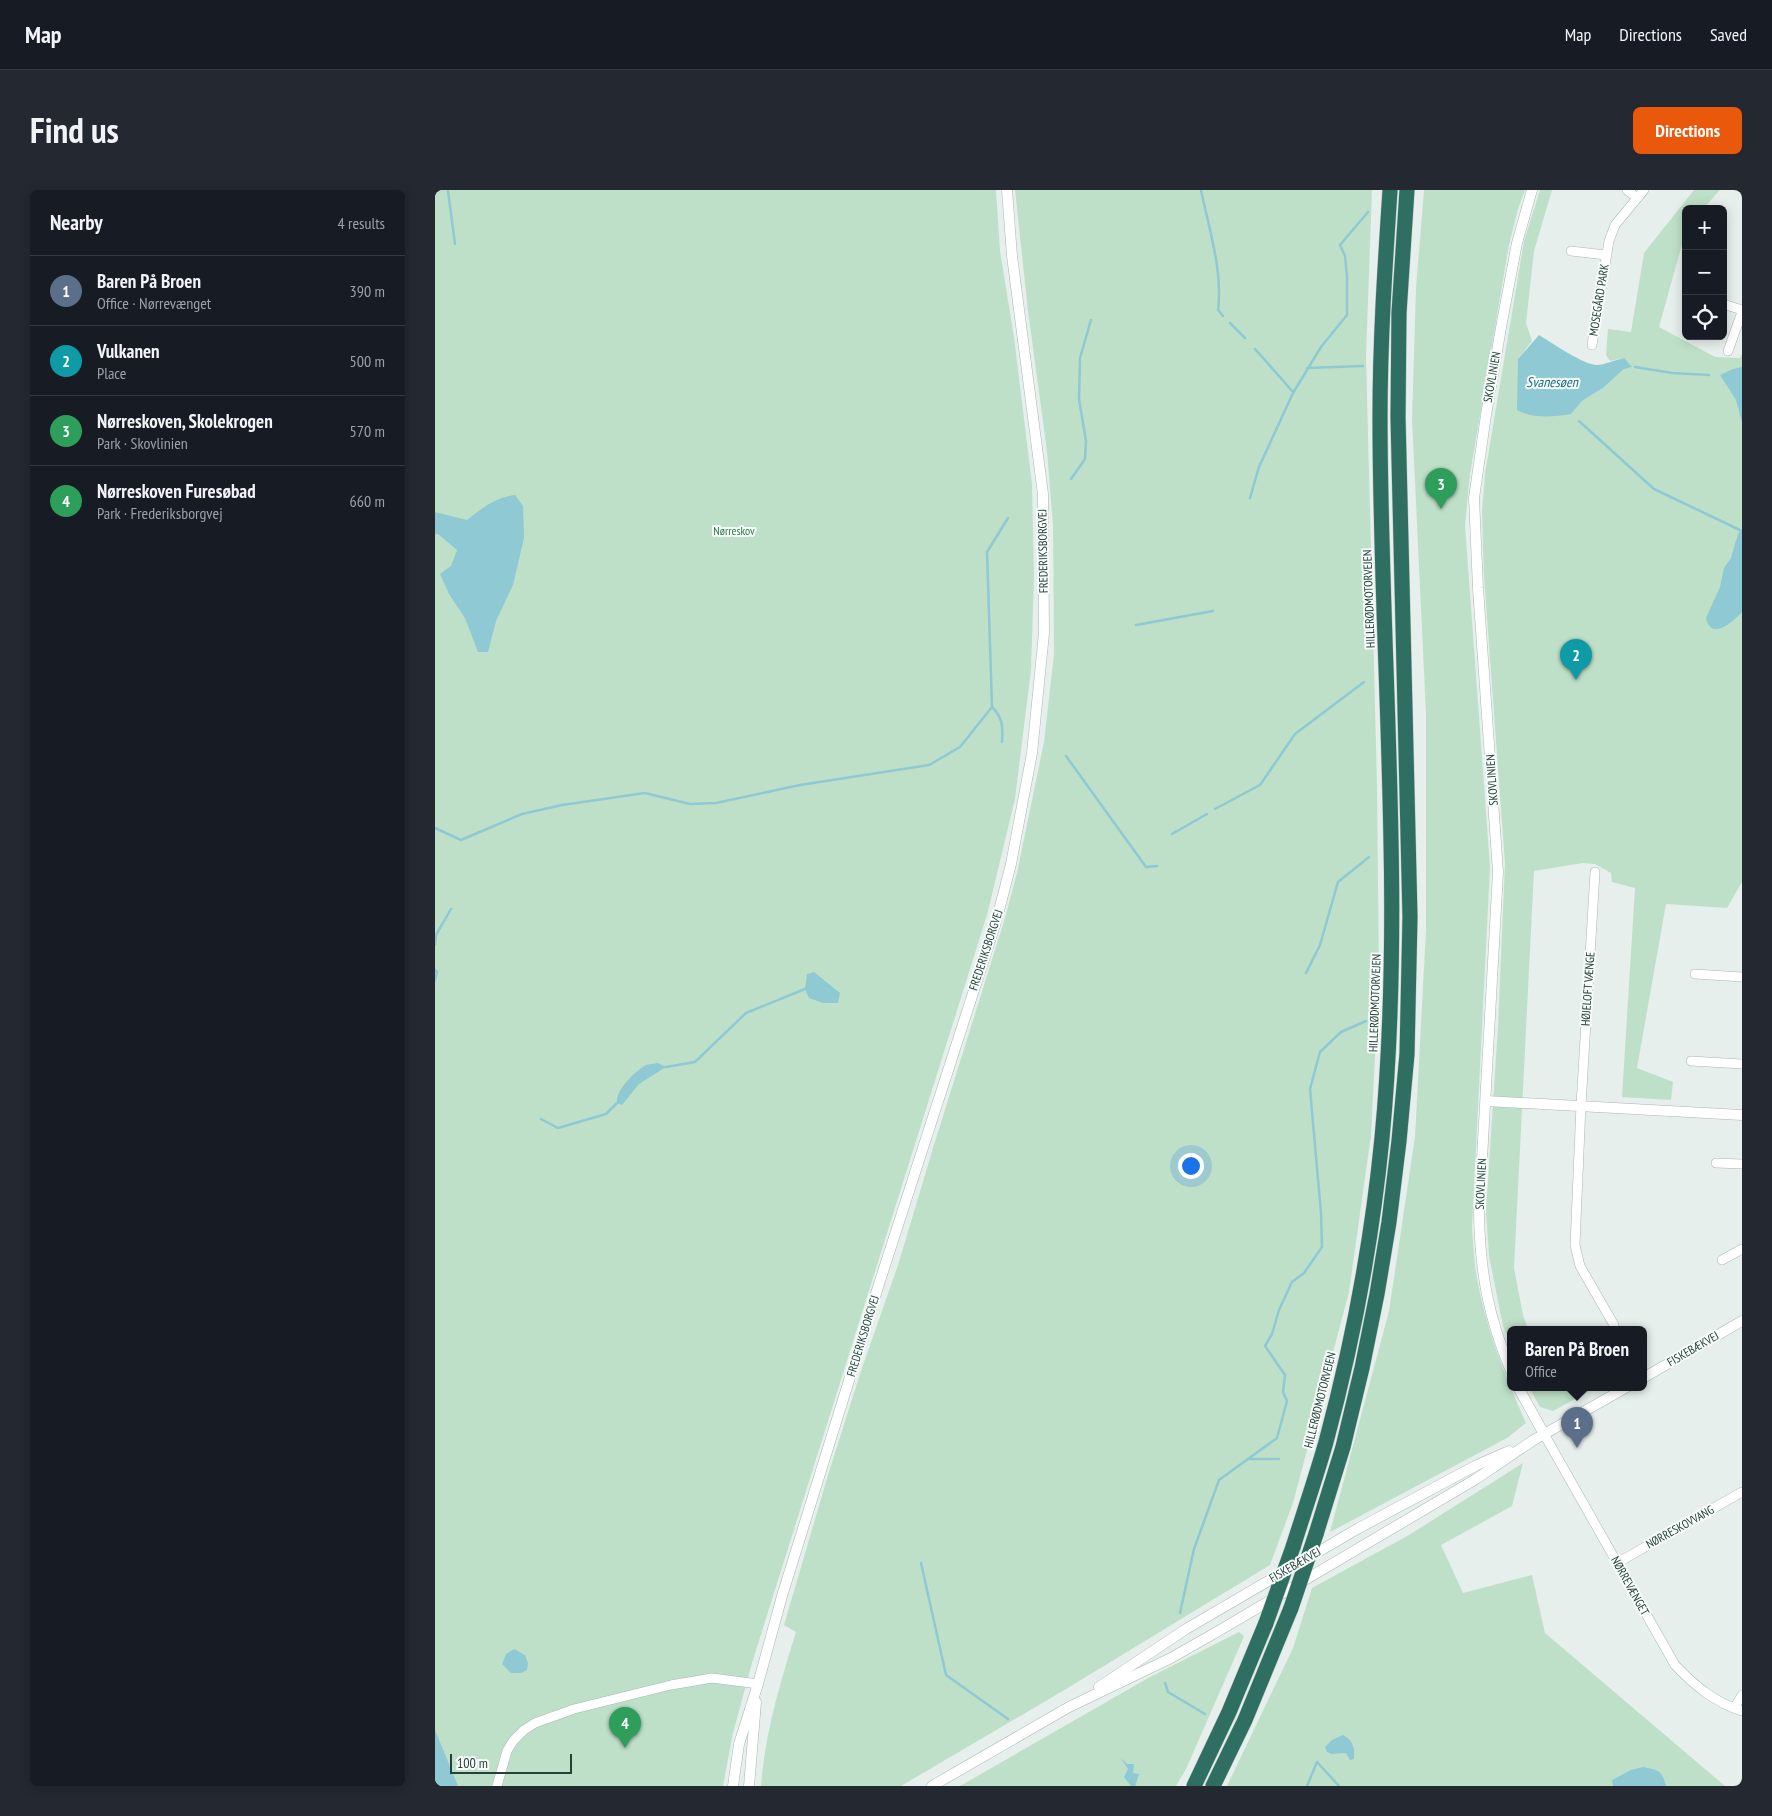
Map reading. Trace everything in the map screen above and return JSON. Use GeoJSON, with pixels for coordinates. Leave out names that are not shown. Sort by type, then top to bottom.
{"type":"FeatureCollection","features":[{"type":"Feature","properties":{"kind":"highway","name":"HILLERØDMOTORVEJEN"},"geometry":{"type":"LineString","coordinates":[[1194,1786],[1229,1712],[1266,1623],[1293,1547],[1325,1444],[1346,1360],[1373,1217],[1382,1138],[1391,1006],[1392,919],[1380,417],[1382,312],[1390,190]]}},
{"type":"Feature","properties":{"kind":"highway"},"geometry":{"type":"LineString","coordinates":[[1213,1786],[1245,1720],[1291,1608],[1343,1447],[1377,1294],[1393,1195],[1407,1054],[1410,917],[1398,417],[1399,313],[1407,190]]}},
{"type":"Feature","properties":{"kind":"street","name":"FREDERIKSBORGVEJ"},"geometry":{"type":"LineString","coordinates":[[733,1786],[739,1744],[758,1684],[782,1596],[998,914],[1011,864],[1032,753],[1044,632],[1043,494],[1011,256],[1007,190]]}},
{"type":"Feature","properties":{"kind":"street","name":"SKOVLINIEN"},"geometry":{"type":"LineString","coordinates":[[1507,1362],[1500,1346],[1488,1305],[1481,1261],[1479,1213],[1498,872],[1478,578],[1475,498],[1486,414],[1514,260],[1523,216],[1532,190]]}},
{"type":"Feature","properties":{"kind":"street"},"geometry":{"type":"LineString","coordinates":[[1627,190],[1637,198]]}},
{"type":"Feature","properties":{"kind":"street","name":"MOSEGÅRD PARK"},"geometry":{"type":"LineString","coordinates":[[1591,345],[1609,241],[1615,226],[1644,190]]}},
{"type":"Feature","properties":{"kind":"street","name":"MOSEGÅRD PARK"},"geometry":{"type":"LineString","coordinates":[[1571,251],[1606,255]]}},
{"type":"Feature","properties":{"kind":"street"},"geometry":{"type":"LineString","coordinates":[[1727,305],[1742,311],[1728,350]]}},
{"type":"Feature","properties":{"kind":"street","name":"HØJELOFT VÆNGE"},"geometry":{"type":"LineString","coordinates":[[1595,872],[1581,1105],[1575,1245],[1576,1256],[1580,1266],[1614,1325]]}},
{"type":"Feature","properties":{"kind":"street"},"geometry":{"type":"LineString","coordinates":[[1695,974],[1742,977]]}},
{"type":"Feature","properties":{"kind":"street"},"geometry":{"type":"LineString","coordinates":[[1691,1061],[1742,1064]]}},
{"type":"Feature","properties":{"kind":"street"},"geometry":{"type":"LineString","coordinates":[[1486,1101],[1742,1115]]}},
{"type":"Feature","properties":{"kind":"street"},"geometry":{"type":"LineString","coordinates":[[1716,1163],[1742,1164]]}},
{"type":"Feature","properties":{"kind":"street"},"geometry":{"type":"LineString","coordinates":[[1722,1260],[1742,1249]]}},
{"type":"Feature","properties":{"kind":"street","name":"FISKEBÆKVEJ"},"geometry":{"type":"LineString","coordinates":[[1647,1376],[1742,1320]]}},
{"type":"Feature","properties":{"kind":"street"},"geometry":{"type":"LineString","coordinates":[[1520,1391],[1544,1434]]}},
{"type":"Feature","properties":{"kind":"street","name":"FISKEBÆKVEJ"},"geometry":{"type":"LineString","coordinates":[[1069,1707],[1171,1658],[1215,1633],[1468,1484],[1532,1441],[1620,1391]]}},
{"type":"Feature","properties":{"kind":"street","name":"NØRREVÆNGET"},"geometry":{"type":"LineString","coordinates":[[1544,1434],[1675,1665],[1700,1690],[1715,1700],[1738,1710]]}},
{"type":"Feature","properties":{"kind":"street","name":"FISKEBÆKVEJ"},"geometry":{"type":"LineString","coordinates":[[932,1786],[1069,1707],[1186,1629],[1359,1528],[1477,1465],[1532,1441]]}},
{"type":"Feature","properties":{"kind":"street","name":"NØRRESKOVVANG"},"geometry":{"type":"LineString","coordinates":[[1617,1562],[1742,1492]]}},
{"type":"Feature","properties":{"kind":"street"},"geometry":{"type":"LineString","coordinates":[[497,1786],[504,1759],[510,1746],[523,1730],[535,1723],[574,1709],[671,1685],[712,1678],[758,1684]]}},
{"type":"Feature","properties":{"kind":"street","name":"FREDERIKSBORGVEJ"},"geometry":{"type":"LineString","coordinates":[[749,1786],[758,1684]]}},
{"type":"Feature","properties":{"kind":"street"},"geometry":{"type":"LineString","coordinates":[[1738,1710],[1742,1695]]}},
{"type":"Feature","properties":{"kind":"green space","name":"Nørreskov"},"geometry":{"type":"Polygon","coordinates":[[[435,190],[996,190],[1000,251],[1014,337],[1032,484],[1034,576],[1031,670],[1015,799],[987,915],[752,1663],[733,1733],[723,1786],[435,1786],[435,190]]]}},
{"type":"Feature","properties":{"kind":"green space"},"geometry":{"type":"Polygon","coordinates":[[[1015,190],[1372,190],[1366,356],[1377,784],[1379,978],[1371,1135],[1349,1292],[1293,1503],[1270,1565],[1066,1689],[901,1786],[761,1786],[770,1727],[796,1632],[784,1625],[828,1475],[861,1371],[898,1265],[1005,918],[1017,873],[1044,742],[1054,654],[1053,525],[1047,451],[1028,311],[1015,190]]]}},
{"type":"Feature","properties":{"kind":"green space"},"geometry":{"type":"Polygon","coordinates":[[[1424,190],[1525,190],[1509,245],[1470,474],[1465,525],[1490,867],[1472,1227],[1476,1273],[1490,1331],[1507,1378],[1507,1391],[1512,1391],[1526,1423],[1507,1438],[1330,1532],[1389,1311],[1415,1137],[1426,930],[1426,714],[1412,419],[1416,288],[1424,190]]]}},
{"type":"Feature","properties":{"kind":"green space"},"geometry":{"type":"Polygon","coordinates":[[[1540,190],[1552,190],[1534,251],[1526,323],[1532,341],[1518,359],[1571,414],[1582,401],[1603,388],[1624,369],[1624,358],[1610,361],[1606,355],[1608,329],[1631,332],[1644,253],[1682,205],[1682,244],[1659,327],[1715,357],[1740,358],[1742,354],[1742,882],[1727,908],[1666,904],[1637,1068],[1673,1082],[1671,1100],[1622,1097],[1635,888],[1612,882],[1611,873],[1595,864],[1583,863],[1534,871],[1514,1268],[1527,1326],[1507,1326],[1507,1336],[1503,1326],[1489,1256],[1486,1211],[1498,1027],[1505,864],[1484,576],[1482,511],[1485,474],[1524,241],[1540,190]]]}},
{"type":"Feature","properties":{"kind":"green space"},"geometry":{"type":"Polygon","coordinates":[[[1694,190],[1720,190],[1707,205],[1682,205],[1694,190]]]}},
{"type":"Feature","properties":{"kind":"green space"},"geometry":{"type":"Polygon","coordinates":[[[1531,1391],[1590,1391],[1553,1411],[1540,1407],[1531,1391]]]}},
{"type":"Feature","properties":{"kind":"green space"},"geometry":{"type":"Polygon","coordinates":[[[1523,1463],[1512,1506],[1441,1545],[1463,1593],[1532,1575],[1545,1633],[1725,1786],[1227,1786],[1293,1648],[1312,1588],[1409,1535],[1523,1463]]]}},
{"type":"Feature","properties":{"kind":"green space"},"geometry":{"type":"Polygon","coordinates":[[[1239,1632],[1244,1636],[1186,1769],[1176,1786],[960,1786],[1150,1677],[1239,1632]]]}},
{"type":"Feature","properties":{"kind":"water","name":"Svanesøen"},"geometry":{"type":"Polygon","coordinates":[[[1539,335],[1568,353],[1591,364],[1600,365],[1624,358],[1632,367],[1624,369],[1603,388],[1582,401],[1571,414],[1543,416],[1523,413],[1517,410],[1518,359],[1539,335]]]}},
{"type":"Feature","properties":{"kind":"water"},"geometry":{"type":"Polygon","coordinates":[[[1742,367],[1742,422],[1736,400],[1720,375],[1742,367]]]}},
{"type":"Feature","properties":{"kind":"water"},"geometry":{"type":"Polygon","coordinates":[[[515,495],[523,506],[524,538],[513,585],[496,621],[488,652],[478,652],[465,618],[449,594],[440,574],[451,566],[457,550],[438,534],[435,534],[435,512],[467,520],[495,501],[515,495]]]}},
{"type":"Feature","properties":{"kind":"water"},"geometry":{"type":"Polygon","coordinates":[[[1742,529],[1742,612],[1723,627],[1713,628],[1709,625],[1706,618],[1720,587],[1724,568],[1731,558],[1738,534],[1742,529]]]}},
{"type":"Feature","properties":{"kind":"water"},"geometry":{"type":"Polygon","coordinates":[[[814,972],[840,993],[838,1003],[823,1003],[809,998],[805,989],[807,974],[814,972]]]}},
{"type":"Feature","properties":{"kind":"water"},"geometry":{"type":"Polygon","coordinates":[[[658,1063],[666,1067],[639,1084],[622,1105],[617,1103],[622,1087],[631,1076],[646,1065],[658,1063]]]}},
{"type":"Feature","properties":{"kind":"water"},"geometry":{"type":"Polygon","coordinates":[[[514,1649],[525,1655],[528,1663],[527,1670],[521,1673],[511,1673],[502,1664],[506,1654],[514,1649]]]}},
{"type":"Feature","properties":{"kind":"water"},"geometry":{"type":"Polygon","coordinates":[[[435,1730],[458,1786],[435,1786],[435,1730]]]}},
{"type":"Feature","properties":{"kind":"water"},"geometry":{"type":"Polygon","coordinates":[[[1343,1735],[1353,1745],[1354,1759],[1350,1760],[1346,1753],[1331,1754],[1327,1752],[1325,1747],[1332,1740],[1343,1735]]]}},
{"type":"Feature","properties":{"kind":"water"},"geometry":{"type":"Polygon","coordinates":[[[1120,1757],[1127,1764],[1134,1764],[1133,1773],[1139,1774],[1135,1786],[1131,1786],[1124,1777],[1128,1769],[1120,1757]]]}},
{"type":"Feature","properties":{"kind":"water"},"geometry":{"type":"Polygon","coordinates":[[[1643,1767],[1659,1772],[1666,1786],[1613,1786],[1612,1780],[1631,1770],[1643,1767]]]}},
{"type":"Feature","properties":{"kind":"waterway"},"geometry":{"type":"LineString","coordinates":[[1201,190],[1217,265],[1219,280],[1218,310],[1223,316]]}},
{"type":"Feature","properties":{"kind":"waterway"},"geometry":{"type":"LineString","coordinates":[[448,191],[455,244]]}},
{"type":"Feature","properties":{"kind":"waterway"},"geometry":{"type":"LineString","coordinates":[[1250,498],[1259,467],[1293,393],[1321,347],[1347,315],[1347,276],[1345,256],[1340,245],[1368,212]]}},
{"type":"Feature","properties":{"kind":"waterway"},"geometry":{"type":"LineString","coordinates":[[1071,479],[1085,459],[1086,441],[1079,399],[1080,358],[1091,320]]}},
{"type":"Feature","properties":{"kind":"waterway"},"geometry":{"type":"LineString","coordinates":[[1230,323],[1245,338]]}},
{"type":"Feature","properties":{"kind":"waterway"},"geometry":{"type":"LineString","coordinates":[[1255,349],[1293,392]]}},
{"type":"Feature","properties":{"kind":"waterway"},"geometry":{"type":"LineString","coordinates":[[1307,368],[1363,366]]}},
{"type":"Feature","properties":{"kind":"waterway"},"geometry":{"type":"LineString","coordinates":[[1635,367],[1672,373],[1709,375]]}},
{"type":"Feature","properties":{"kind":"waterway"},"geometry":{"type":"LineString","coordinates":[[1579,421],[1654,489],[1740,530]]}},
{"type":"Feature","properties":{"kind":"waterway"},"geometry":{"type":"LineString","coordinates":[[992,707],[987,552],[1008,518]]}},
{"type":"Feature","properties":{"kind":"waterway"},"geometry":{"type":"LineString","coordinates":[[1136,625],[1213,611]]}},
{"type":"Feature","properties":{"kind":"waterway"},"geometry":{"type":"LineString","coordinates":[[1215,809],[1260,785],[1295,734],[1364,682]]}},
{"type":"Feature","properties":{"kind":"waterway"},"geometry":{"type":"LineString","coordinates":[[435,828],[461,840],[522,814],[562,805],[645,793],[690,804],[716,803],[800,785],[929,765],[960,747],[992,707],[1001,723],[1002,742]]}},
{"type":"Feature","properties":{"kind":"waterway"},"geometry":{"type":"LineString","coordinates":[[1066,756],[1146,867],[1157,866]]}},
{"type":"Feature","properties":{"kind":"waterway"},"geometry":{"type":"LineString","coordinates":[[1172,834],[1207,814]]}},
{"type":"Feature","properties":{"kind":"waterway"},"geometry":{"type":"LineString","coordinates":[[1306,973],[1320,945],[1338,882],[1369,857]]}},
{"type":"Feature","properties":{"kind":"waterway"},"geometry":{"type":"LineString","coordinates":[[435,945],[436,935],[451,909]]}},
{"type":"Feature","properties":{"kind":"waterway"},"geometry":{"type":"LineString","coordinates":[[435,970],[437,972],[435,980]]}},
{"type":"Feature","properties":{"kind":"waterway"},"geometry":{"type":"LineString","coordinates":[[666,1067],[695,1062],[746,1013],[805,989]]}},
{"type":"Feature","properties":{"kind":"waterway"},"geometry":{"type":"LineString","coordinates":[[1180,1613],[1194,1549],[1219,1480],[1277,1438],[1287,1401],[1283,1392],[1285,1375],[1265,1346],[1272,1334],[1279,1310],[1292,1282],[1304,1273],[1322,1247],[1321,1213],[1310,1089],[1320,1052],[1341,1032],[1366,1021]]}},
{"type":"Feature","properties":{"kind":"waterway"},"geometry":{"type":"LineString","coordinates":[[541,1119],[558,1128],[606,1114],[617,1103]]}},
{"type":"Feature","properties":{"kind":"waterway"},"geometry":{"type":"LineString","coordinates":[[1248,1459],[1279,1459]]}},
{"type":"Feature","properties":{"kind":"waterway"},"geometry":{"type":"LineString","coordinates":[[921,1563],[946,1675],[1008,1719]]}},
{"type":"Feature","properties":{"kind":"waterway"},"geometry":{"type":"LineString","coordinates":[[1165,1683],[1168,1692],[1205,1714]]}},
{"type":"Feature","properties":{"kind":"waterway"},"geometry":{"type":"LineString","coordinates":[[1307,1786],[1317,1762],[1339,1786]]}},
{"type":"Feature","properties":{"kind":"place","name":"Nørreskoven, Skolekrogen"},"geometry":{"type":"Point","coordinates":[1441,509]}},
{"type":"Feature","properties":{"kind":"place","name":"Vulkanen"},"geometry":{"type":"Point","coordinates":[1576,680]}},
{"type":"Feature","properties":{"kind":"place","name":"Baren På Broen"},"geometry":{"type":"Point","coordinates":[1577,1448]}},
{"type":"Feature","properties":{"kind":"place","name":"Nørreskoven Furesøbad"},"geometry":{"type":"Point","coordinates":[625,1748]}}]}
